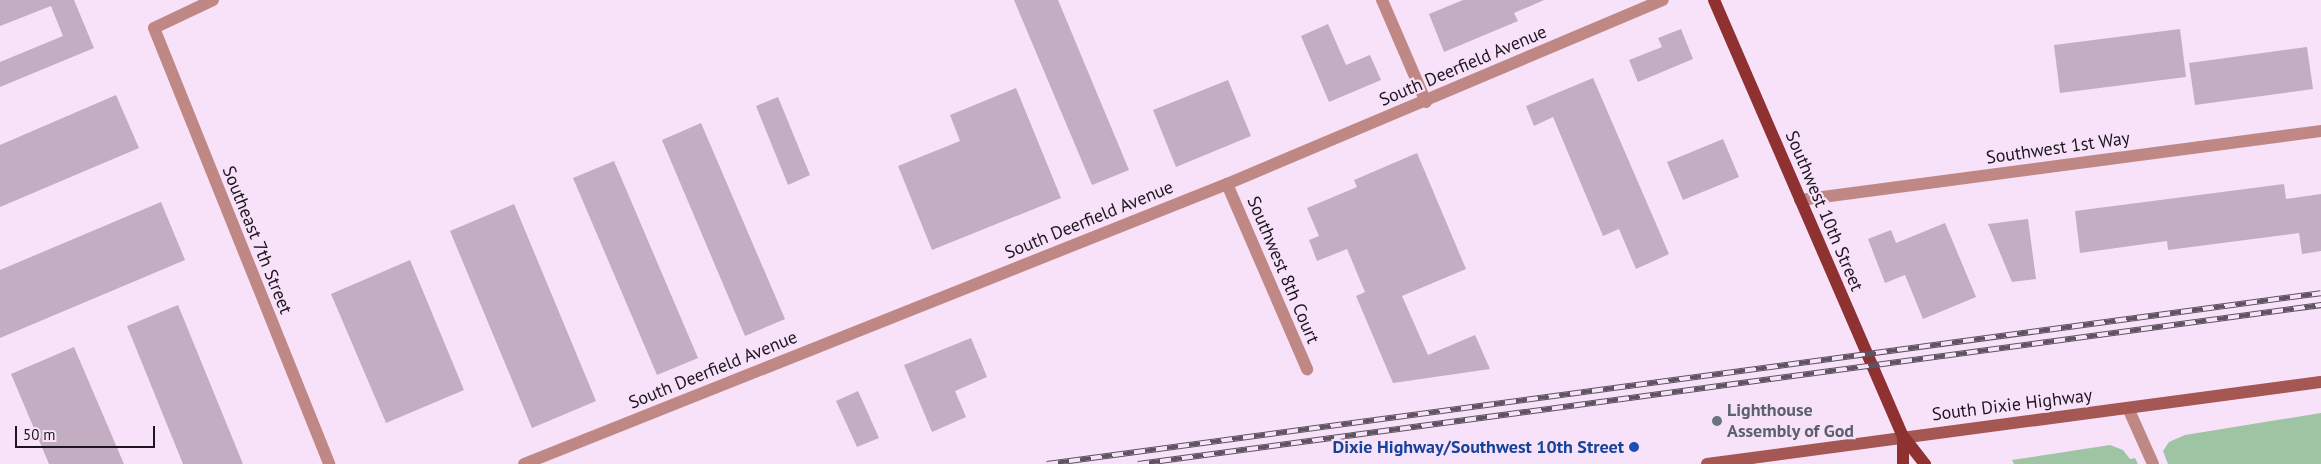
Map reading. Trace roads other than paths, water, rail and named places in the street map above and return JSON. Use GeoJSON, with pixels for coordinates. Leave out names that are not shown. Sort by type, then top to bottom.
{"type":"FeatureCollection","features":[{"type":"Feature","properties":{"kind":"main road","name":"Southwest 10th Street"},"geometry":{"type":"LineString","coordinates":[[1714,0],[1903,436],[1926,464]]}},
{"type":"Feature","properties":{"kind":"main road","name":"South Dixie Highway"},"geometry":{"type":"LineString","coordinates":[[1707,464],[1903,436],[2321,382]]}},
{"type":"Feature","properties":{"kind":"main road","name":"Southwest 10th Street"},"geometry":{"type":"LineString","coordinates":[[1903,436],[1903,464]]}},
{"type":"Feature","properties":{"kind":"street","name":"Southeast 7th Street"},"geometry":{"type":"LineString","coordinates":[[213,0],[154,28],[328,464]]}},
{"type":"Feature","properties":{"kind":"street"},"geometry":{"type":"LineString","coordinates":[[1382,0],[1426,102]]}},
{"type":"Feature","properties":{"kind":"street","name":"South Deerfield Avenue"},"geometry":{"type":"LineString","coordinates":[[524,464],[1227,184],[1426,102],[1663,0]]}},
{"type":"Feature","properties":{"kind":"street","name":"Southwest 1st Way"},"geometry":{"type":"LineString","coordinates":[[1800,200],[2321,131]]}},
{"type":"Feature","properties":{"kind":"street","name":"Southwest 8th Court"},"geometry":{"type":"LineString","coordinates":[[1227,184],[1307,369]]}},
{"type":"Feature","properties":{"kind":"street"},"geometry":{"type":"LineString","coordinates":[[2128,408],[2153,464]]}},
{"type":"Feature","properties":{"kind":"railway"},"geometry":{"type":"LineString","coordinates":[[1047,464],[2321,293]]}},
{"type":"Feature","properties":{"kind":"railway"},"geometry":{"type":"LineString","coordinates":[[1138,464],[2321,305]]}},
{"type":"Feature","properties":{"kind":"place","name":"Lighthouse Assembly of God"},"geometry":{"type":"Point","coordinates":[1717,421]}},
{"type":"Feature","properties":{"kind":"place","name":"Dixie Highway/Southwest 10th Street"},"geometry":{"type":"Point","coordinates":[1634,447]}}]}
